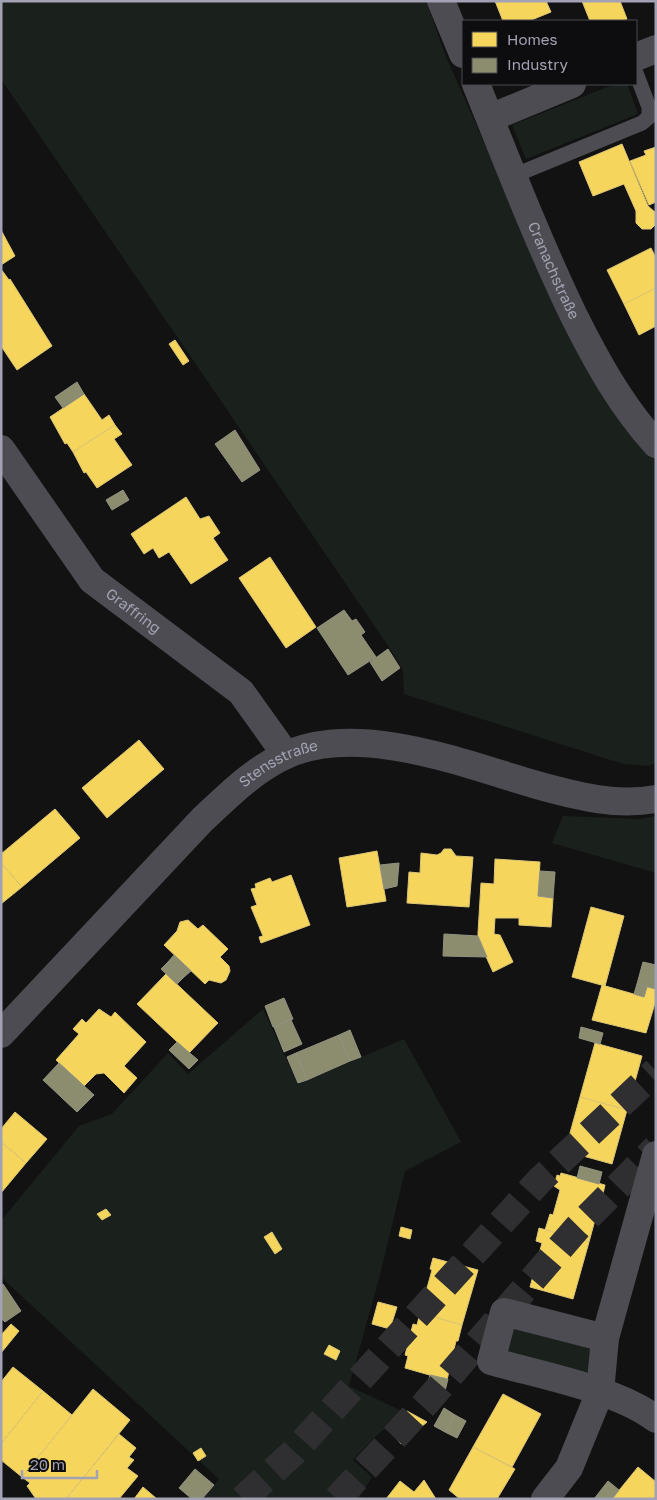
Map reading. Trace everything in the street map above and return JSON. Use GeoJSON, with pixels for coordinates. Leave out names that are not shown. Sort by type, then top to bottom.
{"type":"FeatureCollection","features":[{"type":"Feature","properties":{"kind":"street"},"geometry":{"type":"LineString","coordinates":[[441,1],[462,52]]}},
{"type":"Feature","properties":{"kind":"street"},"geometry":{"type":"LineString","coordinates":[[637,57],[656,49]]}},
{"type":"Feature","properties":{"kind":"street","name":"Cranachstraße"},"geometry":{"type":"LineString","coordinates":[[476,85],[557,280],[598,362],[637,424],[656,444]]}},
{"type":"Feature","properties":{"kind":"street"},"geometry":{"type":"LineString","coordinates":[[490,118],[570,85]]}},
{"type":"Feature","properties":{"kind":"street","name":"Graffring"},"geometry":{"type":"LineString","coordinates":[[1,449],[92,580],[241,692],[286,755]]}},
{"type":"Feature","properties":{"kind":"street","name":"Stensstraße"},"geometry":{"type":"LineString","coordinates":[[1,1034],[196,826],[234,790],[286,755],[312,746],[344,741],[383,745],[428,754],[602,801],[634,803],[656,799]]}},
{"type":"Feature","properties":{"kind":"street"},"geometry":{"type":"LineString","coordinates":[[545,1499],[569,1468],[600,1392],[605,1338],[656,1155]]}},
{"type":"Feature","properties":{"kind":"street"},"geometry":{"type":"LineString","coordinates":[[605,1338],[504,1312],[491,1361],[600,1392],[644,1410],[656,1419]]}},
{"type":"Feature","properties":{"kind":"lane"},"geometry":{"type":"LineString","coordinates":[[513,176],[642,123],[649,117],[649,107],[637,76]]}},
{"type":"Feature","properties":{"kind":"shaded area"},"geometry":{"type":"Polygon","coordinates":[[[1,1],[426,1],[446,57],[542,272],[624,428],[656,460],[656,763],[648,766],[623,764],[404,694],[403,670],[391,650],[1,79],[1,1]]]}},
{"type":"Feature","properties":{"kind":"shaded area"},"geometry":{"type":"Polygon","coordinates":[[[612,85],[627,85],[638,114],[526,159],[512,125],[612,85]]]}},
{"type":"Feature","properties":{"kind":"shaded area"},"geometry":{"type":"Polygon","coordinates":[[[563,816],[640,819],[656,816],[656,873],[552,843],[563,816]]]}},
{"type":"Feature","properties":{"kind":"shaded area"},"geometry":{"type":"Polygon","coordinates":[[[263,1009],[298,1084],[404,1039],[461,1142],[405,1171],[380,1275],[349,1386],[404,1412],[373,1439],[353,1460],[372,1477],[360,1496],[363,1499],[203,1499],[219,1479],[1,1277],[1,1221],[79,1126],[112,1114],[168,1053],[188,1074],[263,1009]]]}},
{"type":"Feature","properties":{"kind":"shaded area"},"geometry":{"type":"Polygon","coordinates":[[[504,1312],[605,1338],[600,1392],[491,1361],[504,1312]]]}},
{"type":"Feature","properties":{"kind":"building: Homes"},"geometry":{"type":"Polygon","coordinates":[[[495,1],[546,1],[551,12],[531,20],[503,20],[495,1]]]}},
{"type":"Feature","properties":{"kind":"building: Homes"},"geometry":{"type":"Polygon","coordinates":[[[582,1],[620,1],[627,19],[624,20],[590,20],[582,1]]]}},
{"type":"Feature","properties":{"kind":"building: Homes"},"geometry":{"type":"Polygon","coordinates":[[[622,144],[648,206],[656,213],[656,224],[651,229],[642,229],[636,223],[636,211],[624,184],[593,196],[579,162],[622,144]]]}},
{"type":"Feature","properties":{"kind":"building: Homes"},"geometry":{"type":"Polygon","coordinates":[[[656,147],[656,202],[649,205],[630,161],[646,155],[644,151],[656,147]]]}},
{"type":"Feature","properties":{"kind":"building: Homes"},"geometry":{"type":"Polygon","coordinates":[[[1,230],[15,256],[1,265],[1,230]]]}},
{"type":"Feature","properties":{"kind":"building: Homes"},"geometry":{"type":"Polygon","coordinates":[[[651,248],[656,258],[656,288],[624,304],[607,270],[651,248]]]}},
{"type":"Feature","properties":{"kind":"building: Homes"},"geometry":{"type":"Polygon","coordinates":[[[1,269],[10,279],[52,346],[17,370],[1,346],[1,269]]]}},
{"type":"Feature","properties":{"kind":"building: Homes"},"geometry":{"type":"Polygon","coordinates":[[[656,288],[656,326],[639,335],[624,304],[656,288]]]}},
{"type":"Feature","properties":{"kind":"building: Homes"},"geometry":{"type":"Polygon","coordinates":[[[175,340],[189,361],[183,365],[169,344],[175,340]]]}},
{"type":"Feature","properties":{"kind":"building: Homes"},"geometry":{"type":"Polygon","coordinates":[[[84,394],[102,420],[109,415],[115,425],[73,452],[67,443],[65,444],[50,417],[84,394]]]}},
{"type":"Feature","properties":{"kind":"building: Homes"},"geometry":{"type":"Polygon","coordinates":[[[115,425],[122,434],[114,439],[132,465],[97,488],[86,472],[84,473],[73,452],[115,425]]]}},
{"type":"Feature","properties":{"kind":"building: Homes"},"geometry":{"type":"Polygon","coordinates":[[[186,497],[200,519],[209,516],[220,533],[213,538],[228,560],[191,584],[169,552],[159,558],[153,548],[144,554],[131,534],[186,497]]]}},
{"type":"Feature","properties":{"kind":"building: Homes"},"geometry":{"type":"Polygon","coordinates":[[[270,557],[316,627],[286,648],[239,578],[270,557]]]}},
{"type":"Feature","properties":{"kind":"building: Homes"},"geometry":{"type":"Polygon","coordinates":[[[139,740],[164,769],[107,818],[82,788],[139,740]]]}},
{"type":"Feature","properties":{"kind":"building: Homes"},"geometry":{"type":"Polygon","coordinates":[[[55,809],[80,838],[22,887],[1,863],[1,854],[55,809]]]}},
{"type":"Feature","properties":{"kind":"building: Homes"},"geometry":{"type":"Polygon","coordinates":[[[444,849],[451,849],[456,856],[473,857],[469,907],[407,903],[409,872],[420,873],[421,853],[437,855],[444,849]]]}},
{"type":"Feature","properties":{"kind":"building: Homes"},"geometry":{"type":"Polygon","coordinates":[[[377,851],[386,901],[347,907],[339,858],[377,851]]]}},
{"type":"Feature","properties":{"kind":"building: Homes"},"geometry":{"type":"Polygon","coordinates":[[[495,859],[540,862],[538,896],[553,898],[551,927],[519,925],[519,918],[495,918],[494,934],[500,935],[513,962],[493,972],[478,939],[478,933],[481,883],[494,884],[495,859]]]}},
{"type":"Feature","properties":{"kind":"building: Homes"},"geometry":{"type":"Polygon","coordinates":[[[1,863],[22,887],[1,904],[1,863]]]}},
{"type":"Feature","properties":{"kind":"building: Homes"},"geometry":{"type":"Polygon","coordinates":[[[291,875],[310,925],[261,943],[259,937],[263,936],[251,907],[257,905],[251,889],[256,888],[255,884],[270,878],[272,882],[291,875]]]}},
{"type":"Feature","properties":{"kind":"building: Homes"},"geometry":{"type":"Polygon","coordinates":[[[591,907],[624,916],[605,986],[572,977],[591,907]]]}},
{"type":"Feature","properties":{"kind":"building: Homes"},"geometry":{"type":"Polygon","coordinates":[[[188,920],[198,929],[203,925],[228,949],[220,957],[229,966],[230,971],[226,980],[221,983],[209,980],[205,984],[164,945],[177,931],[180,922],[188,920]]]}},
{"type":"Feature","properties":{"kind":"building: Homes"},"geometry":{"type":"Polygon","coordinates":[[[166,974],[218,1023],[189,1053],[137,1004],[166,974]]]}},
{"type":"Feature","properties":{"kind":"building: Homes"},"geometry":{"type":"Polygon","coordinates":[[[602,985],[644,997],[647,987],[656,989],[656,1000],[646,1033],[592,1020],[602,985]]]}},
{"type":"Feature","properties":{"kind":"building: Homes"},"geometry":{"type":"Polygon","coordinates":[[[99,1009],[111,1017],[115,1012],[146,1042],[124,1066],[137,1078],[124,1093],[104,1073],[96,1074],[84,1086],[56,1060],[79,1034],[73,1029],[82,1019],[86,1023],[99,1009]]]}},
{"type":"Feature","properties":{"kind":"building: Homes"},"geometry":{"type":"Polygon","coordinates":[[[595,1043],[642,1056],[627,1110],[580,1097],[595,1043]]]}},
{"type":"Feature","properties":{"kind":"building: Homes"},"geometry":{"type":"Polygon","coordinates":[[[580,1097],[627,1110],[612,1164],[565,1151],[580,1097]]]}},
{"type":"Feature","properties":{"kind":"building: Homes"},"geometry":{"type":"Polygon","coordinates":[[[15,1112],[47,1139],[26,1163],[1,1142],[1,1129],[15,1112]]]}},
{"type":"Feature","properties":{"kind":"building: Homes"},"geometry":{"type":"Polygon","coordinates":[[[1,1142],[26,1163],[1,1193],[1,1142]]]}},
{"type":"Feature","properties":{"kind":"building: Homes"},"geometry":{"type":"Polygon","coordinates":[[[561,1173],[605,1185],[597,1220],[595,1220],[589,1242],[545,1230],[550,1214],[553,1215],[560,1190],[554,1186],[557,1175],[560,1176],[561,1173]]]}},
{"type":"Feature","properties":{"kind":"building: Homes"},"geometry":{"type":"Polygon","coordinates":[[[106,1209],[111,1215],[102,1220],[97,1214],[106,1209]]]}},
{"type":"Feature","properties":{"kind":"building: Homes"},"geometry":{"type":"Polygon","coordinates":[[[401,1227],[412,1230],[410,1239],[399,1236],[401,1227]]]}},
{"type":"Feature","properties":{"kind":"building: Homes"},"geometry":{"type":"Polygon","coordinates":[[[539,1228],[589,1242],[573,1299],[530,1287],[542,1243],[536,1241],[539,1228]]]}},
{"type":"Feature","properties":{"kind":"building: Homes"},"geometry":{"type":"Polygon","coordinates":[[[272,1232],[282,1249],[275,1254],[264,1237],[272,1232]]]}},
{"type":"Feature","properties":{"kind":"building: Homes"},"geometry":{"type":"Polygon","coordinates":[[[433,1258],[478,1270],[462,1325],[420,1313],[432,1270],[430,1269],[433,1258]]]}},
{"type":"Feature","properties":{"kind":"building: Homes"},"geometry":{"type":"Polygon","coordinates":[[[378,1302],[397,1307],[390,1329],[372,1324],[378,1302]]]}},
{"type":"Feature","properties":{"kind":"building: Homes"},"geometry":{"type":"Polygon","coordinates":[[[420,1313],[462,1325],[458,1341],[456,1341],[447,1380],[405,1368],[408,1356],[405,1355],[413,1324],[417,1325],[420,1313]]]}},
{"type":"Feature","properties":{"kind":"building: Homes"},"geometry":{"type":"Polygon","coordinates":[[[11,1324],[19,1331],[1,1353],[1,1335],[11,1324]]]}},
{"type":"Feature","properties":{"kind":"building: Homes"},"geometry":{"type":"Polygon","coordinates":[[[329,1345],[340,1351],[336,1360],[324,1354],[329,1345]]]}},
{"type":"Feature","properties":{"kind":"building: Homes"},"geometry":{"type":"Polygon","coordinates":[[[365,1356],[376,1359],[373,1369],[362,1366],[365,1356]]]}},
{"type":"Feature","properties":{"kind":"building: Homes"},"geometry":{"type":"Polygon","coordinates":[[[13,1367],[43,1391],[1,1444],[1,1382],[13,1367]]]}},
{"type":"Feature","properties":{"kind":"building: Homes"},"geometry":{"type":"Polygon","coordinates":[[[93,1389],[130,1420],[66,1499],[36,1499],[27,1486],[30,1483],[22,1477],[93,1389]]]}},
{"type":"Feature","properties":{"kind":"building: Homes"},"geometry":{"type":"Polygon","coordinates":[[[43,1391],[72,1415],[22,1477],[1,1460],[1,1444],[43,1391]]]}},
{"type":"Feature","properties":{"kind":"building: Homes"},"geometry":{"type":"Polygon","coordinates":[[[503,1394],[541,1414],[512,1467],[473,1447],[503,1394]]]}},
{"type":"Feature","properties":{"kind":"building: Homes"},"geometry":{"type":"Polygon","coordinates":[[[407,1411],[427,1422],[401,1444],[388,1427],[407,1411]]]}},
{"type":"Feature","properties":{"kind":"building: Homes"},"geometry":{"type":"Polygon","coordinates":[[[119,1434],[136,1448],[129,1457],[134,1460],[127,1468],[138,1476],[119,1499],[66,1499],[119,1434]]]}},
{"type":"Feature","properties":{"kind":"building: Homes"},"geometry":{"type":"Polygon","coordinates":[[[473,1447],[515,1469],[497,1499],[460,1499],[449,1490],[473,1447]]]}},
{"type":"Feature","properties":{"kind":"building: Homes"},"geometry":{"type":"Polygon","coordinates":[[[201,1448],[206,1456],[198,1461],[193,1453],[201,1448]]]}},
{"type":"Feature","properties":{"kind":"building: Homes"},"geometry":{"type":"Polygon","coordinates":[[[638,1467],[656,1482],[656,1499],[612,1499],[638,1467]]]}},
{"type":"Feature","properties":{"kind":"building: Homes"},"geometry":{"type":"Polygon","coordinates":[[[424,1480],[436,1499],[386,1499],[400,1481],[414,1492],[424,1480]]]}},
{"type":"Feature","properties":{"kind":"building: Homes"},"geometry":{"type":"Polygon","coordinates":[[[143,1487],[157,1499],[134,1499],[143,1487]]]}},
{"type":"Feature","properties":{"kind":"building: Industry"},"geometry":{"type":"Polygon","coordinates":[[[77,382],[84,394],[63,408],[55,397],[77,382]]]}},
{"type":"Feature","properties":{"kind":"building: Industry"},"geometry":{"type":"Polygon","coordinates":[[[235,430],[260,470],[242,482],[215,444],[235,430]]]}},
{"type":"Feature","properties":{"kind":"building: Industry"},"geometry":{"type":"Polygon","coordinates":[[[123,490],[129,500],[112,510],[106,500],[123,490]]]}},
{"type":"Feature","properties":{"kind":"building: Industry"},"geometry":{"type":"Polygon","coordinates":[[[344,610],[352,621],[356,619],[365,632],[361,635],[376,657],[348,675],[317,628],[344,610]]]}},
{"type":"Feature","properties":{"kind":"building: Industry"},"geometry":{"type":"Polygon","coordinates":[[[388,649],[400,668],[382,681],[370,662],[388,649]]]}},
{"type":"Feature","properties":{"kind":"building: Industry"},"geometry":{"type":"Polygon","coordinates":[[[399,863],[397,886],[384,889],[380,865],[399,863]]]}},
{"type":"Feature","properties":{"kind":"building: Industry"},"geometry":{"type":"Polygon","coordinates":[[[540,871],[555,872],[553,898],[538,896],[540,871]]]}},
{"type":"Feature","properties":{"kind":"building: Industry"},"geometry":{"type":"Polygon","coordinates":[[[444,934],[478,936],[487,957],[443,956],[444,934]]]}},
{"type":"Feature","properties":{"kind":"building: Industry"},"geometry":{"type":"Polygon","coordinates":[[[174,955],[191,971],[184,977],[168,962],[174,955]]]}},
{"type":"Feature","properties":{"kind":"building: Industry"},"geometry":{"type":"Polygon","coordinates":[[[168,962],[184,977],[177,984],[161,969],[168,962]]]}},
{"type":"Feature","properties":{"kind":"building: Industry"},"geometry":{"type":"Polygon","coordinates":[[[643,962],[656,965],[656,989],[637,984],[643,962]]]}},
{"type":"Feature","properties":{"kind":"building: Industry"},"geometry":{"type":"Polygon","coordinates":[[[637,984],[647,987],[644,997],[634,994],[637,984]]]}},
{"type":"Feature","properties":{"kind":"building: Industry"},"geometry":{"type":"Polygon","coordinates":[[[284,998],[293,1019],[273,1027],[265,1006],[284,998]]]}},
{"type":"Feature","properties":{"kind":"building: Industry"},"geometry":{"type":"Polygon","coordinates":[[[291,1020],[302,1044],[284,1052],[274,1027],[291,1020]]]}},
{"type":"Feature","properties":{"kind":"building: Industry"},"geometry":{"type":"Polygon","coordinates":[[[581,1027],[603,1033],[600,1044],[579,1038],[581,1027]]]}},
{"type":"Feature","properties":{"kind":"building: Industry"},"geometry":{"type":"Polygon","coordinates":[[[350,1030],[361,1057],[350,1061],[339,1035],[350,1030]]]}},
{"type":"Feature","properties":{"kind":"building: Industry"},"geometry":{"type":"Polygon","coordinates":[[[339,1035],[350,1061],[307,1080],[296,1053],[339,1035]]]}},
{"type":"Feature","properties":{"kind":"building: Industry"},"geometry":{"type":"Polygon","coordinates":[[[177,1042],[198,1060],[189,1069],[169,1050],[177,1042]]]}},
{"type":"Feature","properties":{"kind":"building: Industry"},"geometry":{"type":"Polygon","coordinates":[[[296,1053],[307,1080],[298,1083],[287,1057],[296,1053]]]}},
{"type":"Feature","properties":{"kind":"building: Industry"},"geometry":{"type":"Polygon","coordinates":[[[59,1063],[94,1095],[77,1112],[43,1080],[59,1063]]]}},
{"type":"Feature","properties":{"kind":"building: Industry"},"geometry":{"type":"Polygon","coordinates":[[[580,1166],[602,1172],[599,1184],[577,1178],[580,1166]]]}},
{"type":"Feature","properties":{"kind":"building: Industry"},"geometry":{"type":"Polygon","coordinates":[[[3,1284],[21,1311],[5,1322],[1,1318],[1,1286],[3,1284]]]}},
{"type":"Feature","properties":{"kind":"building: Industry"},"geometry":{"type":"Polygon","coordinates":[[[430,1375],[448,1379],[445,1391],[427,1386],[430,1375]]]}},
{"type":"Feature","properties":{"kind":"building: Industry"},"geometry":{"type":"Polygon","coordinates":[[[444,1408],[455,1415],[445,1432],[434,1426],[444,1408]]]}},
{"type":"Feature","properties":{"kind":"building: Industry"},"geometry":{"type":"Polygon","coordinates":[[[455,1415],[466,1421],[457,1438],[445,1432],[455,1415]]]}},
{"type":"Feature","properties":{"kind":"building: Industry"},"geometry":{"type":"Polygon","coordinates":[[[195,1469],[214,1485],[202,1499],[192,1499],[179,1488],[195,1469]]]}},
{"type":"Feature","properties":{"kind":"building: Industry"},"geometry":{"type":"Polygon","coordinates":[[[608,1481],[619,1490],[612,1499],[594,1499],[608,1481]]]}},
{"type":"Feature","properties":{"kind":"tunnel"},"geometry":{"type":"LineString","coordinates":[[243,1499],[294,1452],[539,1181],[656,1071]]}},
{"type":"Feature","properties":{"kind":"tunnel"},"geometry":{"type":"LineString","coordinates":[[337,1499],[425,1404],[578,1227],[656,1148]]}}]}
